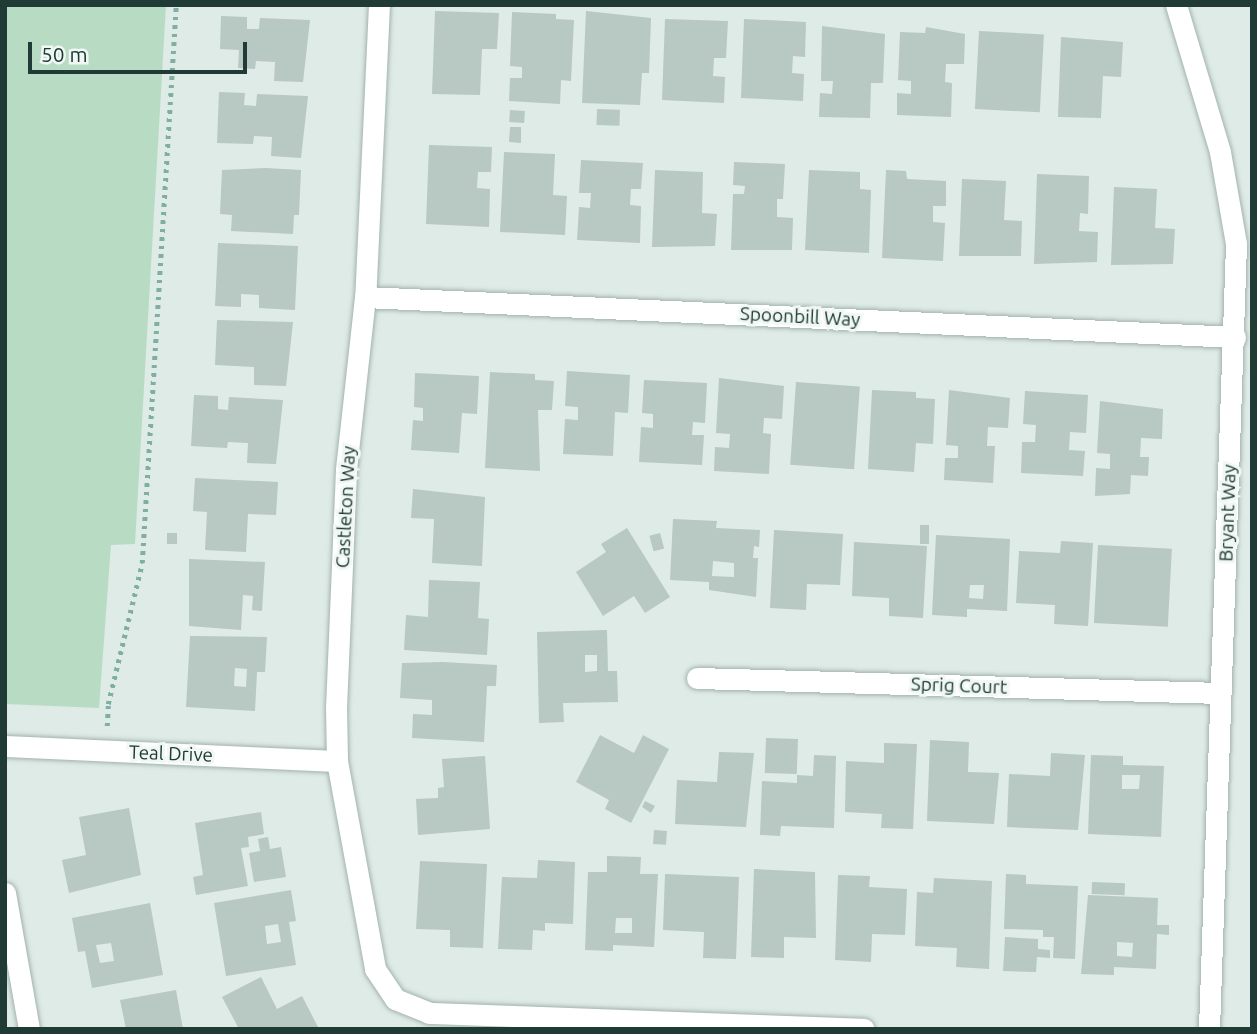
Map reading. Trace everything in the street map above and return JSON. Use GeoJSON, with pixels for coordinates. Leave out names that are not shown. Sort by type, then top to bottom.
{"type":"FeatureCollection","features":[{"type":"Feature","properties":{"kind":"street","name":"Castleton Way"},"geometry":{"type":"LineString","coordinates":[[379,5],[365,297],[346,470],[337,761],[375,969],[395,999],[429,1013],[864,1029]]}},
{"type":"Feature","properties":{"kind":"street","name":"Bryant Way"},"geometry":{"type":"LineString","coordinates":[[1176,5],[1220,152],[1236,244],[1235,337],[1209,1029]]}},
{"type":"Feature","properties":{"kind":"street","name":"Spoonbill Way"},"geometry":{"type":"LineString","coordinates":[[365,297],[1235,337]]}},
{"type":"Feature","properties":{"kind":"street","name":"Sprig Court"},"geometry":{"type":"LineString","coordinates":[[697,678],[1220,694]]}},
{"type":"Feature","properties":{"kind":"street","name":"Teal Drive"},"geometry":{"type":"LineString","coordinates":[[5,747],[337,761]]}},
{"type":"Feature","properties":{"kind":"street"},"geometry":{"type":"LineString","coordinates":[[5,893],[29,1029]]}},
{"type":"Feature","properties":{"kind":"path"},"geometry":{"type":"LineString","coordinates":[[107,752],[108,704],[142,563],[176,5]]}},
{"type":"Feature","properties":{"kind":"green space"},"geometry":{"type":"Polygon","coordinates":[[[5,5],[166,5],[135,544],[111,545],[99,708],[5,704],[5,5]]]}},
{"type":"Feature","properties":{"kind":"building"},"geometry":{"type":"Polygon","coordinates":[[[435,11],[499,13],[497,49],[482,49],[480,95],[432,94],[435,11]]]}},
{"type":"Feature","properties":{"kind":"building"},"geometry":{"type":"Polygon","coordinates":[[[586,11],[651,18],[649,73],[642,73],[640,105],[582,103],[586,11]]]}},
{"type":"Feature","properties":{"kind":"building"},"geometry":{"type":"Polygon","coordinates":[[[512,12],[556,14],[556,19],[574,20],[571,81],[561,80],[560,104],[509,101],[510,78],[522,78],[522,67],[510,66],[512,12]]]}},
{"type":"Feature","properties":{"kind":"building"},"geometry":{"type":"Polygon","coordinates":[[[221,16],[247,17],[247,29],[259,29],[260,18],[310,20],[303,82],[274,81],[275,62],[256,61],[255,69],[238,68],[239,50],[220,49],[221,16]]]}},
{"type":"Feature","properties":{"kind":"building"},"geometry":{"type":"Polygon","coordinates":[[[665,19],[728,21],[726,58],[714,58],[713,76],[725,77],[724,103],[662,100],[665,19]]]}},
{"type":"Feature","properties":{"kind":"building"},"geometry":{"type":"Polygon","coordinates":[[[744,19],[806,22],[805,57],[793,56],[792,73],[804,74],[803,101],[741,98],[744,19]]]}},
{"type":"Feature","properties":{"kind":"building"},"geometry":{"type":"Polygon","coordinates":[[[822,26],[885,34],[883,83],[871,83],[870,118],[819,117],[820,93],[832,94],[833,81],[821,81],[822,26]]]}},
{"type":"Feature","properties":{"kind":"building"},"geometry":{"type":"Polygon","coordinates":[[[926,27],[965,34],[964,64],[946,64],[945,82],[952,83],[951,117],[897,115],[897,93],[911,94],[911,81],[898,80],[900,32],[925,33],[926,27]]]}},
{"type":"Feature","properties":{"kind":"building"},"geometry":{"type":"Polygon","coordinates":[[[979,31],[1044,34],[1040,112],[975,109],[979,31]]]}},
{"type":"Feature","properties":{"kind":"building"},"geometry":{"type":"Polygon","coordinates":[[[1061,37],[1123,42],[1121,77],[1103,76],[1101,118],[1058,117],[1061,37]]]}},
{"type":"Feature","properties":{"kind":"building"},"geometry":{"type":"Polygon","coordinates":[[[219,92],[245,93],[244,105],[256,106],[257,94],[308,96],[301,158],[271,156],[272,137],[254,136],[253,144],[217,143],[219,92]]]}},
{"type":"Feature","properties":{"kind":"building"},"geometry":{"type":"Polygon","coordinates":[[[597,109],[620,110],[619,126],[596,125],[597,109]]]}},
{"type":"Feature","properties":{"kind":"building"},"geometry":{"type":"Polygon","coordinates":[[[510,110],[525,111],[524,123],[509,122],[510,110]]]}},
{"type":"Feature","properties":{"kind":"building"},"geometry":{"type":"Polygon","coordinates":[[[510,127],[521,127],[521,143],[509,142],[510,127]]]}},
{"type":"Feature","properties":{"kind":"building"},"geometry":{"type":"Polygon","coordinates":[[[429,145],[492,147],[491,172],[478,172],[477,188],[490,189],[489,227],[426,224],[429,145]]]}},
{"type":"Feature","properties":{"kind":"building"},"geometry":{"type":"Polygon","coordinates":[[[504,152],[555,154],[553,195],[567,196],[565,235],[500,232],[504,152]]]}},
{"type":"Feature","properties":{"kind":"building"},"geometry":{"type":"Polygon","coordinates":[[[581,160],[643,163],[641,189],[631,189],[630,205],[641,206],[640,243],[577,240],[579,207],[590,208],[591,193],[579,193],[581,160]]]}},
{"type":"Feature","properties":{"kind":"building"},"geometry":{"type":"Polygon","coordinates":[[[734,162],[785,164],[783,199],[777,199],[777,217],[793,218],[792,250],[731,250],[733,194],[744,194],[745,186],[733,185],[734,162]]]}},
{"type":"Feature","properties":{"kind":"building"},"geometry":{"type":"Polygon","coordinates":[[[222,170],[301,170],[299,215],[294,215],[293,234],[231,231],[232,215],[220,214],[222,170]]]}},
{"type":"Feature","properties":{"kind":"building"},"geometry":{"type":"Polygon","coordinates":[[[655,170],[703,172],[702,213],[717,214],[715,246],[652,247],[655,170]]]}},
{"type":"Feature","properties":{"kind":"building"},"geometry":{"type":"Polygon","coordinates":[[[809,170],[860,172],[860,189],[871,190],[869,253],[805,250],[809,170]]]}},
{"type":"Feature","properties":{"kind":"building"},"geometry":{"type":"Polygon","coordinates":[[[886,170],[906,171],[907,179],[946,181],[946,206],[933,206],[933,222],[945,223],[943,261],[882,258],[886,170]]]}},
{"type":"Feature","properties":{"kind":"building"},"geometry":{"type":"Polygon","coordinates":[[[1037,174],[1089,176],[1088,214],[1080,213],[1079,231],[1098,232],[1097,262],[1034,264],[1037,174]]]}},
{"type":"Feature","properties":{"kind":"building"},"geometry":{"type":"Polygon","coordinates":[[[962,179],[1006,181],[1004,220],[1022,221],[1021,256],[959,256],[962,179]]]}},
{"type":"Feature","properties":{"kind":"building"},"geometry":{"type":"Polygon","coordinates":[[[1114,187],[1157,189],[1155,228],[1175,229],[1173,264],[1111,265],[1114,187]]]}},
{"type":"Feature","properties":{"kind":"building"},"geometry":{"type":"Polygon","coordinates":[[[218,243],[298,246],[295,310],[259,308],[259,295],[241,294],[241,307],[215,306],[218,243]]]}},
{"type":"Feature","properties":{"kind":"building"},"geometry":{"type":"Polygon","coordinates":[[[217,320],[293,322],[286,386],[254,385],[254,367],[215,365],[217,320]]]}},
{"type":"Feature","properties":{"kind":"building"},"geometry":{"type":"Polygon","coordinates":[[[567,371],[630,375],[628,413],[615,412],[613,456],[563,454],[565,419],[578,420],[578,407],[565,406],[567,371]]]}},
{"type":"Feature","properties":{"kind":"building"},"geometry":{"type":"Polygon","coordinates":[[[490,372],[535,374],[535,380],[554,381],[552,410],[538,410],[540,471],[485,468],[490,372]]]}},
{"type":"Feature","properties":{"kind":"building"},"geometry":{"type":"Polygon","coordinates":[[[415,373],[479,376],[477,414],[462,413],[459,453],[411,450],[413,420],[423,421],[423,408],[414,407],[415,373]]]}},
{"type":"Feature","properties":{"kind":"building"},"geometry":{"type":"Polygon","coordinates":[[[719,378],[784,386],[782,419],[764,418],[763,433],[771,434],[769,474],[714,471],[715,447],[729,448],[730,434],[716,433],[719,378]]]}},
{"type":"Feature","properties":{"kind":"building"},"geometry":{"type":"Polygon","coordinates":[[[644,380],[707,383],[705,423],[693,422],[692,435],[704,435],[702,465],[639,462],[641,427],[653,428],[653,414],[642,413],[644,380]]]}},
{"type":"Feature","properties":{"kind":"building"},"geometry":{"type":"Polygon","coordinates":[[[796,382],[860,386],[854,469],[790,465],[796,382]]]}},
{"type":"Feature","properties":{"kind":"building"},"geometry":{"type":"Polygon","coordinates":[[[872,390],[916,392],[916,398],[935,399],[933,444],[916,443],[914,472],[868,469],[872,390]]]}},
{"type":"Feature","properties":{"kind":"building"},"geometry":{"type":"Polygon","coordinates":[[[949,390],[1010,398],[1008,428],[988,427],[987,446],[995,446],[993,483],[944,480],[945,458],[958,458],[958,446],[946,445],[949,390]]]}},
{"type":"Feature","properties":{"kind":"building"},"geometry":{"type":"Polygon","coordinates":[[[1025,391],[1088,395],[1086,433],[1070,432],[1069,450],[1085,451],[1083,476],[1021,473],[1022,442],[1035,442],[1036,425],[1023,424],[1025,391]]]}},
{"type":"Feature","properties":{"kind":"building"},"geometry":{"type":"Polygon","coordinates":[[[194,395],[218,396],[218,409],[228,410],[229,397],[283,400],[276,464],[247,463],[248,443],[228,442],[227,448],[191,446],[194,395]]]}},
{"type":"Feature","properties":{"kind":"building"},"geometry":{"type":"Polygon","coordinates":[[[1100,401],[1163,409],[1162,439],[1141,438],[1140,457],[1149,457],[1148,476],[1131,475],[1130,494],[1095,496],[1096,468],[1110,469],[1110,454],[1097,453],[1100,401]]]}},
{"type":"Feature","properties":{"kind":"building"},"geometry":{"type":"Polygon","coordinates":[[[195,478],[278,482],[276,515],[248,514],[246,552],[205,550],[207,512],[193,511],[195,478]]]}},
{"type":"Feature","properties":{"kind":"building"},"geometry":{"type":"Polygon","coordinates":[[[413,489],[485,497],[482,566],[432,563],[434,519],[411,518],[413,489]]]}},
{"type":"Feature","properties":{"kind":"building"},"geometry":{"type":"Polygon","coordinates":[[[673,519],[717,521],[716,528],[760,530],[759,547],[754,546],[753,558],[758,558],[756,597],[709,590],[709,582],[670,580],[673,519]],[[713,561],[712,576],[734,577],[734,563],[713,561]]]}},
{"type":"Feature","properties":{"kind":"building"},"geometry":{"type":"Polygon","coordinates":[[[920,525],[929,525],[929,544],[920,544],[920,525]]]}},
{"type":"Feature","properties":{"kind":"building"},"geometry":{"type":"Polygon","coordinates":[[[627,528],[670,597],[645,613],[634,596],[603,616],[576,572],[606,552],[601,544],[627,528]]]}},
{"type":"Feature","properties":{"kind":"building"},"geometry":{"type":"Polygon","coordinates":[[[774,530],[843,534],[840,585],[807,584],[806,610],[770,608],[774,530]]]}},
{"type":"Feature","properties":{"kind":"building"},"geometry":{"type":"Polygon","coordinates":[[[167,533],[177,533],[177,544],[167,544],[167,533]]]}},
{"type":"Feature","properties":{"kind":"building"},"geometry":{"type":"Polygon","coordinates":[[[660,533],[664,548],[654,551],[649,536],[660,533]]]}},
{"type":"Feature","properties":{"kind":"building"},"geometry":{"type":"Polygon","coordinates":[[[936,535],[1010,539],[1007,611],[967,609],[967,617],[932,615],[936,535]],[[970,585],[969,598],[983,599],[984,585],[970,585]]]}},
{"type":"Feature","properties":{"kind":"building"},"geometry":{"type":"Polygon","coordinates":[[[1061,541],[1093,543],[1088,626],[1054,624],[1055,605],[1016,603],[1019,551],[1060,553],[1061,541]]]}},
{"type":"Feature","properties":{"kind":"building"},"geometry":{"type":"Polygon","coordinates":[[[854,542],[927,546],[923,618],[889,616],[889,598],[852,596],[854,542]]]}},
{"type":"Feature","properties":{"kind":"building"},"geometry":{"type":"Polygon","coordinates":[[[1098,545],[1172,549],[1168,627],[1094,623],[1098,545]]]}},
{"type":"Feature","properties":{"kind":"building"},"geometry":{"type":"Polygon","coordinates":[[[189,559],[265,562],[262,611],[252,610],[253,596],[243,595],[241,630],[189,626],[189,559]]]}},
{"type":"Feature","properties":{"kind":"building"},"geometry":{"type":"Polygon","coordinates":[[[429,580],[480,582],[478,618],[489,619],[487,655],[404,650],[406,615],[428,617],[429,580]]]}},
{"type":"Feature","properties":{"kind":"building"},"geometry":{"type":"Polygon","coordinates":[[[607,630],[608,671],[617,671],[618,702],[563,703],[564,722],[539,723],[537,632],[607,630]],[[585,655],[585,672],[597,671],[597,655],[585,655]]]}},
{"type":"Feature","properties":{"kind":"building"},"geometry":{"type":"Polygon","coordinates":[[[190,636],[267,637],[265,672],[257,672],[255,711],[186,707],[190,636]],[[235,668],[234,686],[246,687],[247,669],[235,668]]]}},
{"type":"Feature","properties":{"kind":"building"},"geometry":{"type":"Polygon","coordinates":[[[402,663],[497,665],[496,686],[487,686],[484,742],[412,738],[413,714],[432,715],[432,700],[400,698],[402,663]]]}},
{"type":"Feature","properties":{"kind":"building"},"geometry":{"type":"Polygon","coordinates":[[[600,735],[634,753],[643,735],[669,749],[631,823],[605,809],[609,800],[576,782],[600,735]]]}},
{"type":"Feature","properties":{"kind":"building"},"geometry":{"type":"Polygon","coordinates":[[[766,738],[798,739],[797,774],[765,773],[766,738]]]}},
{"type":"Feature","properties":{"kind":"building"},"geometry":{"type":"Polygon","coordinates":[[[930,740],[969,742],[968,772],[999,773],[994,824],[927,821],[930,740]]]}},
{"type":"Feature","properties":{"kind":"building"},"geometry":{"type":"Polygon","coordinates":[[[884,743],[917,744],[913,829],[881,828],[882,814],[845,812],[846,761],[884,763],[884,743]]]}},
{"type":"Feature","properties":{"kind":"building"},"geometry":{"type":"Polygon","coordinates":[[[719,752],[754,753],[746,827],[675,824],[677,780],[717,782],[719,752]]]}},
{"type":"Feature","properties":{"kind":"building"},"geometry":{"type":"Polygon","coordinates":[[[1051,753],[1085,755],[1078,830],[1007,827],[1009,774],[1050,776],[1051,753]]]}},
{"type":"Feature","properties":{"kind":"building"},"geometry":{"type":"Polygon","coordinates":[[[814,755],[836,756],[834,828],[781,826],[780,836],[760,835],[762,781],[797,783],[797,775],[813,776],[814,755]]]}},
{"type":"Feature","properties":{"kind":"building"},"geometry":{"type":"Polygon","coordinates":[[[1091,755],[1123,756],[1123,765],[1164,766],[1161,837],[1088,834],[1091,755]],[[1122,775],[1122,789],[1139,789],[1140,775],[1122,775]]]}},
{"type":"Feature","properties":{"kind":"building"},"geometry":{"type":"Polygon","coordinates":[[[485,756],[490,829],[418,835],[416,799],[438,798],[438,788],[444,787],[442,759],[485,756]]]}},
{"type":"Feature","properties":{"kind":"building"},"geometry":{"type":"Polygon","coordinates":[[[645,801],[655,806],[651,813],[642,807],[645,801]]]}},
{"type":"Feature","properties":{"kind":"building"},"geometry":{"type":"Polygon","coordinates":[[[129,808],[141,875],[69,893],[62,860],[86,855],[79,817],[129,808]]]}},
{"type":"Feature","properties":{"kind":"building"},"geometry":{"type":"Polygon","coordinates":[[[261,812],[264,834],[248,837],[249,847],[241,848],[248,886],[196,895],[193,877],[203,875],[195,823],[261,812]]]}},
{"type":"Feature","properties":{"kind":"building"},"geometry":{"type":"Polygon","coordinates":[[[654,830],[667,831],[666,845],[653,844],[654,830]]]}},
{"type":"Feature","properties":{"kind":"building"},"geometry":{"type":"Polygon","coordinates":[[[268,837],[270,849],[281,847],[286,877],[254,882],[249,853],[260,851],[258,839],[268,837]]]}},
{"type":"Feature","properties":{"kind":"building"},"geometry":{"type":"Polygon","coordinates":[[[607,856],[641,857],[640,874],[658,874],[654,947],[613,945],[613,951],[585,950],[588,872],[607,872],[607,856]],[[616,918],[615,933],[632,933],[632,918],[616,918]]]}},
{"type":"Feature","properties":{"kind":"building"},"geometry":{"type":"Polygon","coordinates":[[[538,860],[575,862],[573,924],[545,923],[545,931],[533,930],[532,950],[498,949],[502,877],[537,878],[538,860]]]}},
{"type":"Feature","properties":{"kind":"building"},"geometry":{"type":"Polygon","coordinates":[[[420,861],[487,864],[483,948],[450,947],[450,930],[416,929],[420,861]]]}},
{"type":"Feature","properties":{"kind":"building"},"geometry":{"type":"Polygon","coordinates":[[[754,869],[815,872],[816,938],[784,937],[784,958],[751,957],[754,869]]]}},
{"type":"Feature","properties":{"kind":"building"},"geometry":{"type":"Polygon","coordinates":[[[665,874],[739,877],[736,959],[703,958],[704,932],[663,930],[665,874]]]}},
{"type":"Feature","properties":{"kind":"building"},"geometry":{"type":"Polygon","coordinates":[[[1006,874],[1026,875],[1026,884],[1078,886],[1075,959],[1053,958],[1054,937],[1043,937],[1043,930],[1004,929],[1006,874]]]}},
{"type":"Feature","properties":{"kind":"building"},"geometry":{"type":"Polygon","coordinates":[[[838,875],[870,876],[869,887],[907,889],[905,935],[872,934],[871,962],[835,960],[838,875]]]}},
{"type":"Feature","properties":{"kind":"building"},"geometry":{"type":"Polygon","coordinates":[[[934,878],[992,881],[989,969],[956,967],[957,948],[915,946],[917,892],[933,893],[934,878]]]}},
{"type":"Feature","properties":{"kind":"building"},"geometry":{"type":"Polygon","coordinates":[[[1092,882],[1125,883],[1125,895],[1092,894],[1092,882]]]}},
{"type":"Feature","properties":{"kind":"building"},"geometry":{"type":"Polygon","coordinates":[[[291,890],[296,921],[289,922],[296,965],[226,976],[214,903],[291,890]],[[278,924],[265,926],[267,944],[281,942],[278,924]]]}},
{"type":"Feature","properties":{"kind":"building"},"geometry":{"type":"Polygon","coordinates":[[[1088,895],[1158,898],[1157,925],[1169,925],[1169,935],[1157,934],[1156,969],[1114,967],[1114,975],[1081,974],[1088,895]],[[1117,942],[1117,956],[1132,957],[1133,943],[1117,942]]]}},
{"type":"Feature","properties":{"kind":"building"},"geometry":{"type":"Polygon","coordinates":[[[150,903],[163,975],[92,988],[85,951],[78,952],[72,918],[150,903]],[[111,943],[96,945],[100,963],[114,961],[111,943]]]}},
{"type":"Feature","properties":{"kind":"building"},"geometry":{"type":"Polygon","coordinates":[[[1005,937],[1038,939],[1038,949],[1050,950],[1050,958],[1037,957],[1036,972],[1003,971],[1005,937]]]}},
{"type":"Feature","properties":{"kind":"building"},"geometry":{"type":"Polygon","coordinates":[[[261,977],[277,1009],[302,996],[318,1027],[239,1029],[222,997],[261,977]]]}},
{"type":"Feature","properties":{"kind":"building"},"geometry":{"type":"Polygon","coordinates":[[[176,990],[183,1029],[126,1029],[120,1000],[176,990]]]}}]}
